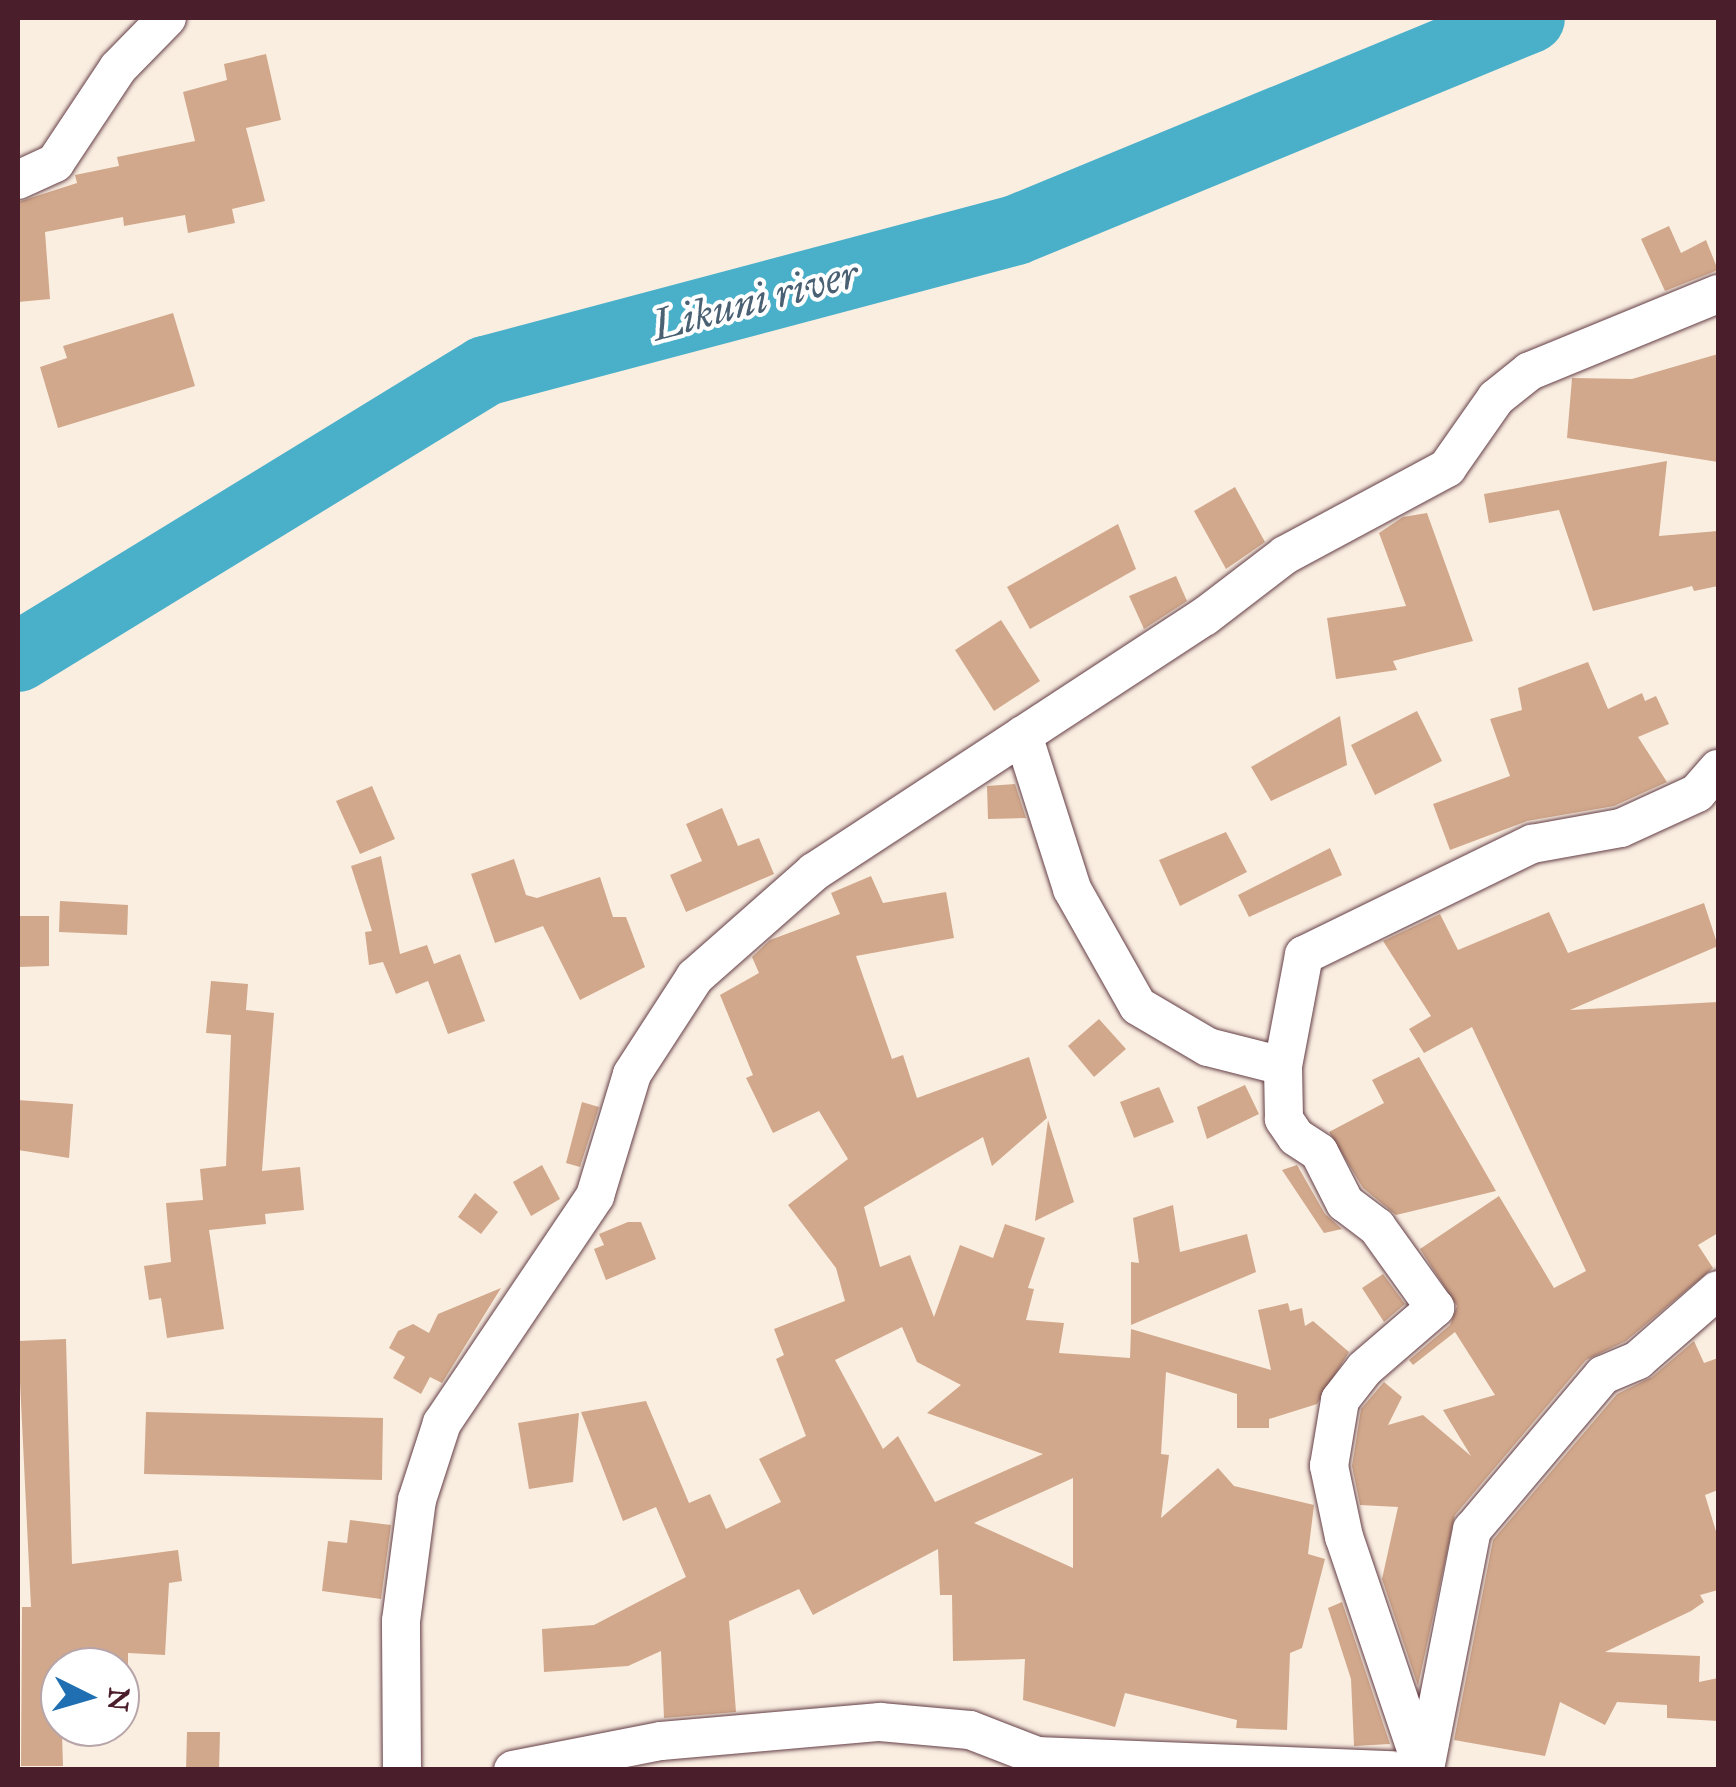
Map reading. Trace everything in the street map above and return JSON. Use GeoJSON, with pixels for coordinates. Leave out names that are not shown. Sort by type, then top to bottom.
{"type":"FeatureCollection","features":[{"type":"Feature","properties":{"kind":"street"},"geometry":{"type":"LineString","coordinates":[[18,180],[55,163],[118,68],[166,18]]}},
{"type":"Feature","properties":{"kind":"street"},"geometry":{"type":"LineString","coordinates":[[402,1770],[401,1621],[417,1500],[442,1423],[595,1196],[632,1074],[695,977],[814,872],[1204,617],[1284,555],[1447,468],[1496,398],[1530,371],[1718,294]]}},
{"type":"Feature","properties":{"kind":"street"},"geometry":{"type":"LineString","coordinates":[[1023,735],[1072,889],[1138,1006],[1208,1047],[1283,1066]]}},
{"type":"Feature","properties":{"kind":"street"},"geometry":{"type":"LineString","coordinates":[[1424,1770],[1344,1537],[1329,1466],[1340,1400],[1364,1368],[1435,1308],[1376,1227],[1345,1204],[1319,1152],[1296,1137],[1284,1119],[1283,1066],[1304,955],[1532,844],[1636,821],[1697,793],[1718,770]]}},
{"type":"Feature","properties":{"kind":"street"},"geometry":{"type":"LineString","coordinates":[[1424,1770],[1472,1530],[1602,1375],[1638,1360],[1718,1290]]}},
{"type":"Feature","properties":{"kind":"street"},"geometry":{"type":"LineString","coordinates":[[513,1770],[660,1755],[880,1722],[970,1730],[1037,1756],[1392,1770]]}},
{"type":"Feature","properties":{"kind":"building"},"geometry":{"type":"Polygon","coordinates":[[[266,54],[281,120],[246,128],[265,201],[232,209],[235,223],[188,233],[185,215],[124,226],[123,217],[45,232],[50,299],[18,302],[18,202],[77,183],[75,175],[119,166],[117,157],[195,141],[183,92],[227,80],[224,64],[266,54]]]}},
{"type":"Feature","properties":{"kind":"building"},"geometry":{"type":"Polygon","coordinates":[[[1669,226],[1681,253],[1706,240],[1718,270],[1665,291],[1641,239],[1669,226]]]}},
{"type":"Feature","properties":{"kind":"building"},"geometry":{"type":"Polygon","coordinates":[[[173,313],[195,386],[58,428],[40,367],[67,358],[63,346],[173,313]]]}},
{"type":"Feature","properties":{"kind":"building"},"geometry":{"type":"Polygon","coordinates":[[[1718,354],[1718,462],[1567,438],[1572,378],[1632,379],[1718,354]]]}},
{"type":"Feature","properties":{"kind":"building"},"geometry":{"type":"Polygon","coordinates":[[[1667,461],[1659,536],[1718,531],[1718,586],[1694,591],[1692,586],[1593,611],[1559,510],[1489,523],[1484,494],[1667,461]]]}},
{"type":"Feature","properties":{"kind":"building"},"geometry":{"type":"Polygon","coordinates":[[[1235,487],[1265,542],[1226,569],[1194,511],[1235,487]]]}},
{"type":"Feature","properties":{"kind":"building"},"geometry":{"type":"Polygon","coordinates":[[[1427,513],[1473,641],[1393,661],[1397,670],[1336,679],[1327,618],[1406,606],[1379,533],[1403,517],[1427,513]]]}},
{"type":"Feature","properties":{"kind":"building"},"geometry":{"type":"Polygon","coordinates":[[[1118,524],[1136,569],[1030,629],[1007,587],[1118,524]]]}},
{"type":"Feature","properties":{"kind":"building"},"geometry":{"type":"Polygon","coordinates":[[[1176,576],[1187,601],[1144,629],[1129,596],[1176,576]]]}},
{"type":"Feature","properties":{"kind":"building"},"geometry":{"type":"Polygon","coordinates":[[[1001,620],[1040,681],[994,711],[955,650],[1001,620]]]}},
{"type":"Feature","properties":{"kind":"building"},"geometry":{"type":"Polygon","coordinates":[[[1588,662],[1608,709],[1642,693],[1645,701],[1656,696],[1669,724],[1638,737],[1667,782],[1614,806],[1527,821],[1450,850],[1433,804],[1510,776],[1490,719],[1522,710],[1518,688],[1588,662]]]}},
{"type":"Feature","properties":{"kind":"building"},"geometry":{"type":"Polygon","coordinates":[[[1417,711],[1442,761],[1375,795],[1351,745],[1417,711]]]}},
{"type":"Feature","properties":{"kind":"building"},"geometry":{"type":"Polygon","coordinates":[[[1340,716],[1347,765],[1271,801],[1251,767],[1340,716]]]}},
{"type":"Feature","properties":{"kind":"building"},"geometry":{"type":"Polygon","coordinates":[[[1015,784],[1026,818],[988,819],[987,786],[1015,784]]]}},
{"type":"Feature","properties":{"kind":"building"},"geometry":{"type":"Polygon","coordinates":[[[372,786],[395,839],[360,854],[336,801],[372,786]]]}},
{"type":"Feature","properties":{"kind":"building"},"geometry":{"type":"Polygon","coordinates":[[[722,808],[738,846],[759,838],[774,874],[686,912],[670,875],[702,861],[686,824],[722,808]]]}},
{"type":"Feature","properties":{"kind":"building"},"geometry":{"type":"Polygon","coordinates":[[[1226,832],[1247,872],[1180,906],[1159,860],[1226,832]]]}},
{"type":"Feature","properties":{"kind":"building"},"geometry":{"type":"Polygon","coordinates":[[[1330,848],[1342,875],[1249,917],[1238,895],[1330,848]]]}},
{"type":"Feature","properties":{"kind":"building"},"geometry":{"type":"Polygon","coordinates":[[[381,856],[400,954],[427,945],[434,964],[460,954],[485,1021],[448,1034],[428,981],[396,994],[383,962],[369,965],[365,932],[372,931],[351,866],[381,856]]]}},
{"type":"Feature","properties":{"kind":"building"},"geometry":{"type":"Polygon","coordinates":[[[514,859],[526,895],[537,898],[600,877],[613,917],[626,917],[645,967],[580,1000],[543,926],[495,943],[471,874],[514,859]]]}},
{"type":"Feature","properties":{"kind":"building"},"geometry":{"type":"Polygon","coordinates":[[[871,876],[883,903],[946,892],[954,938],[856,956],[892,1059],[903,1055],[917,1098],[1029,1057],[1047,1118],[992,1166],[983,1137],[864,1207],[880,1267],[910,1255],[934,1317],[960,1245],[993,1258],[1005,1224],[1045,1238],[1028,1288],[1034,1289],[1026,1320],[1064,1323],[1059,1353],[1130,1358],[1131,1329],[1271,1370],[1258,1310],[1288,1303],[1290,1311],[1302,1308],[1305,1326],[1313,1321],[1349,1352],[1317,1404],[1269,1419],[1269,1428],[1237,1428],[1237,1394],[1166,1372],[1161,1454],[1169,1455],[1161,1518],[1218,1468],[1234,1486],[1314,1505],[1308,1554],[1325,1559],[1302,1648],[1290,1653],[1287,1730],[1236,1728],[1237,1720],[1125,1693],[1115,1727],[1023,1700],[1025,1659],[953,1661],[952,1595],[940,1595],[938,1549],[813,1615],[799,1589],[729,1621],[736,1712],[664,1718],[661,1651],[628,1666],[544,1672],[542,1629],[594,1625],[686,1577],[656,1507],[623,1521],[581,1412],[646,1401],[689,1503],[710,1494],[726,1529],[781,1502],[759,1459],[806,1436],[776,1359],[784,1355],[774,1329],[845,1301],[836,1268],[788,1205],[848,1159],[819,1111],[773,1133],[746,1078],[753,1075],[720,995],[759,973],[752,957],[770,940],[840,914],[831,893],[871,876]],[[902,1327],[835,1360],[883,1449],[898,1436],[935,1502],[1043,1454],[927,1413],[961,1385],[917,1362],[902,1327]],[[1073,1478],[974,1523],[1073,1568],[1073,1478]]]}},
{"type":"Feature","properties":{"kind":"building"},"geometry":{"type":"Polygon","coordinates":[[[60,901],[128,905],[127,935],[59,932],[60,901]]]}},
{"type":"Feature","properties":{"kind":"building"},"geometry":{"type":"Polygon","coordinates":[[[1704,903],[1718,946],[1570,1010],[1718,1002],[1718,1233],[1698,1245],[1713,1268],[1626,1341],[1586,1360],[1455,1515],[1418,1686],[1382,1579],[1398,1507],[1360,1505],[1352,1466],[1361,1409],[1384,1382],[1402,1397],[1388,1425],[1423,1415],[1471,1456],[1443,1410],[1495,1395],[1455,1332],[1413,1365],[1409,1360],[1450,1325],[1457,1306],[1420,1249],[1499,1196],[1554,1288],[1586,1271],[1472,1027],[1424,1053],[1409,1029],[1431,1016],[1383,941],[1440,914],[1458,950],[1549,912],[1568,953],[1704,903]]]}},
{"type":"Feature","properties":{"kind":"building"},"geometry":{"type":"Polygon","coordinates":[[[18,916],[49,916],[49,966],[18,967],[18,916]]]}},
{"type":"Feature","properties":{"kind":"building"},"geometry":{"type":"Polygon","coordinates":[[[211,981],[248,984],[246,1010],[274,1013],[262,1171],[300,1167],[304,1210],[265,1214],[266,1224],[209,1230],[224,1329],[167,1338],[161,1298],[149,1300],[144,1266],[171,1262],[166,1203],[203,1200],[200,1169],[226,1166],[231,1035],[206,1033],[211,981]]]}},
{"type":"Feature","properties":{"kind":"building"},"geometry":{"type":"Polygon","coordinates":[[[1099,1019],[1126,1049],[1094,1077],[1068,1046],[1099,1019]]]}},
{"type":"Feature","properties":{"kind":"building"},"geometry":{"type":"Polygon","coordinates":[[[1419,1057],[1496,1191],[1396,1215],[1363,1188],[1329,1132],[1384,1103],[1372,1080],[1419,1057]]]}},
{"type":"Feature","properties":{"kind":"building"},"geometry":{"type":"Polygon","coordinates":[[[1245,1085],[1259,1114],[1207,1139],[1197,1107],[1245,1085]]]}},
{"type":"Feature","properties":{"kind":"building"},"geometry":{"type":"Polygon","coordinates":[[[1159,1087],[1174,1122],[1134,1138],[1120,1102],[1159,1087]]]}},
{"type":"Feature","properties":{"kind":"building"},"geometry":{"type":"Polygon","coordinates":[[[18,1100],[73,1104],[69,1158],[18,1150],[18,1100]]]}},
{"type":"Feature","properties":{"kind":"building"},"geometry":{"type":"Polygon","coordinates":[[[582,1102],[599,1107],[580,1167],[566,1163],[582,1102]]]}},
{"type":"Feature","properties":{"kind":"building"},"geometry":{"type":"Polygon","coordinates":[[[1048,1120],[1074,1202],[1035,1221],[1048,1120]]]}},
{"type":"Feature","properties":{"kind":"building"},"geometry":{"type":"Polygon","coordinates":[[[542,1165],[560,1199],[531,1216],[513,1182],[542,1165]]]}},
{"type":"Feature","properties":{"kind":"building"},"geometry":{"type":"Polygon","coordinates":[[[1297,1165],[1325,1214],[1342,1229],[1324,1233],[1282,1170],[1297,1165]]]}},
{"type":"Feature","properties":{"kind":"building"},"geometry":{"type":"Polygon","coordinates":[[[475,1193],[498,1212],[481,1234],[458,1217],[475,1193]]]}},
{"type":"Feature","properties":{"kind":"building"},"geometry":{"type":"Polygon","coordinates":[[[1173,1205],[1180,1252],[1247,1234],[1256,1272],[1131,1325],[1131,1262],[1139,1263],[1133,1218],[1173,1205]]]}},
{"type":"Feature","properties":{"kind":"building"},"geometry":{"type":"Polygon","coordinates":[[[628,1222],[641,1222],[656,1259],[606,1280],[594,1249],[604,1245],[599,1234],[628,1222]]]}},
{"type":"Feature","properties":{"kind":"building"},"geometry":{"type":"Polygon","coordinates":[[[1383,1274],[1405,1304],[1384,1322],[1362,1288],[1383,1274]]]}},
{"type":"Feature","properties":{"kind":"building"},"geometry":{"type":"Polygon","coordinates":[[[501,1288],[442,1383],[430,1377],[421,1394],[393,1378],[405,1357],[389,1348],[398,1331],[413,1324],[429,1333],[438,1314],[501,1288]]]}},
{"type":"Feature","properties":{"kind":"building"},"geometry":{"type":"Polygon","coordinates":[[[66,1339],[72,1564],[178,1550],[182,1581],[169,1583],[165,1655],[140,1654],[140,1647],[40,1647],[40,1747],[62,1747],[63,1766],[21,1766],[22,1607],[31,1607],[18,1341],[66,1339]]]}},
{"type":"Feature","properties":{"kind":"building"},"geometry":{"type":"Polygon","coordinates":[[[1694,1341],[1704,1363],[1718,1358],[1718,1490],[1705,1495],[1718,1538],[1718,1590],[1700,1595],[1704,1602],[1691,1611],[1605,1652],[1700,1656],[1699,1682],[1718,1678],[1718,1721],[1667,1718],[1667,1705],[1617,1702],[1605,1725],[1560,1702],[1545,1756],[1454,1740],[1493,1540],[1617,1394],[1652,1377],[1694,1341]]]}},
{"type":"Feature","properties":{"kind":"building"},"geometry":{"type":"Polygon","coordinates":[[[146,1412],[383,1418],[382,1480],[144,1474],[146,1412]]]}},
{"type":"Feature","properties":{"kind":"building"},"geometry":{"type":"Polygon","coordinates":[[[579,1413],[573,1482],[529,1489],[518,1423],[579,1413]]]}},
{"type":"Feature","properties":{"kind":"building"},"geometry":{"type":"Polygon","coordinates":[[[350,1520],[391,1525],[381,1599],[322,1591],[328,1541],[347,1543],[350,1520]]]}},
{"type":"Feature","properties":{"kind":"building"},"geometry":{"type":"Polygon","coordinates":[[[1342,1602],[1390,1744],[1354,1746],[1351,1679],[1328,1608],[1342,1602]]]}},
{"type":"Feature","properties":{"kind":"building"},"geometry":{"type":"Polygon","coordinates":[[[187,1732],[220,1732],[219,1770],[186,1770],[187,1732]]]}},
{"type":"Feature","properties":{"kind":"waterway","name":"Likuni river"},"geometry":{"type":"LineString","coordinates":[[18,657],[485,371],[1016,230],[1530,18]]}}]}
